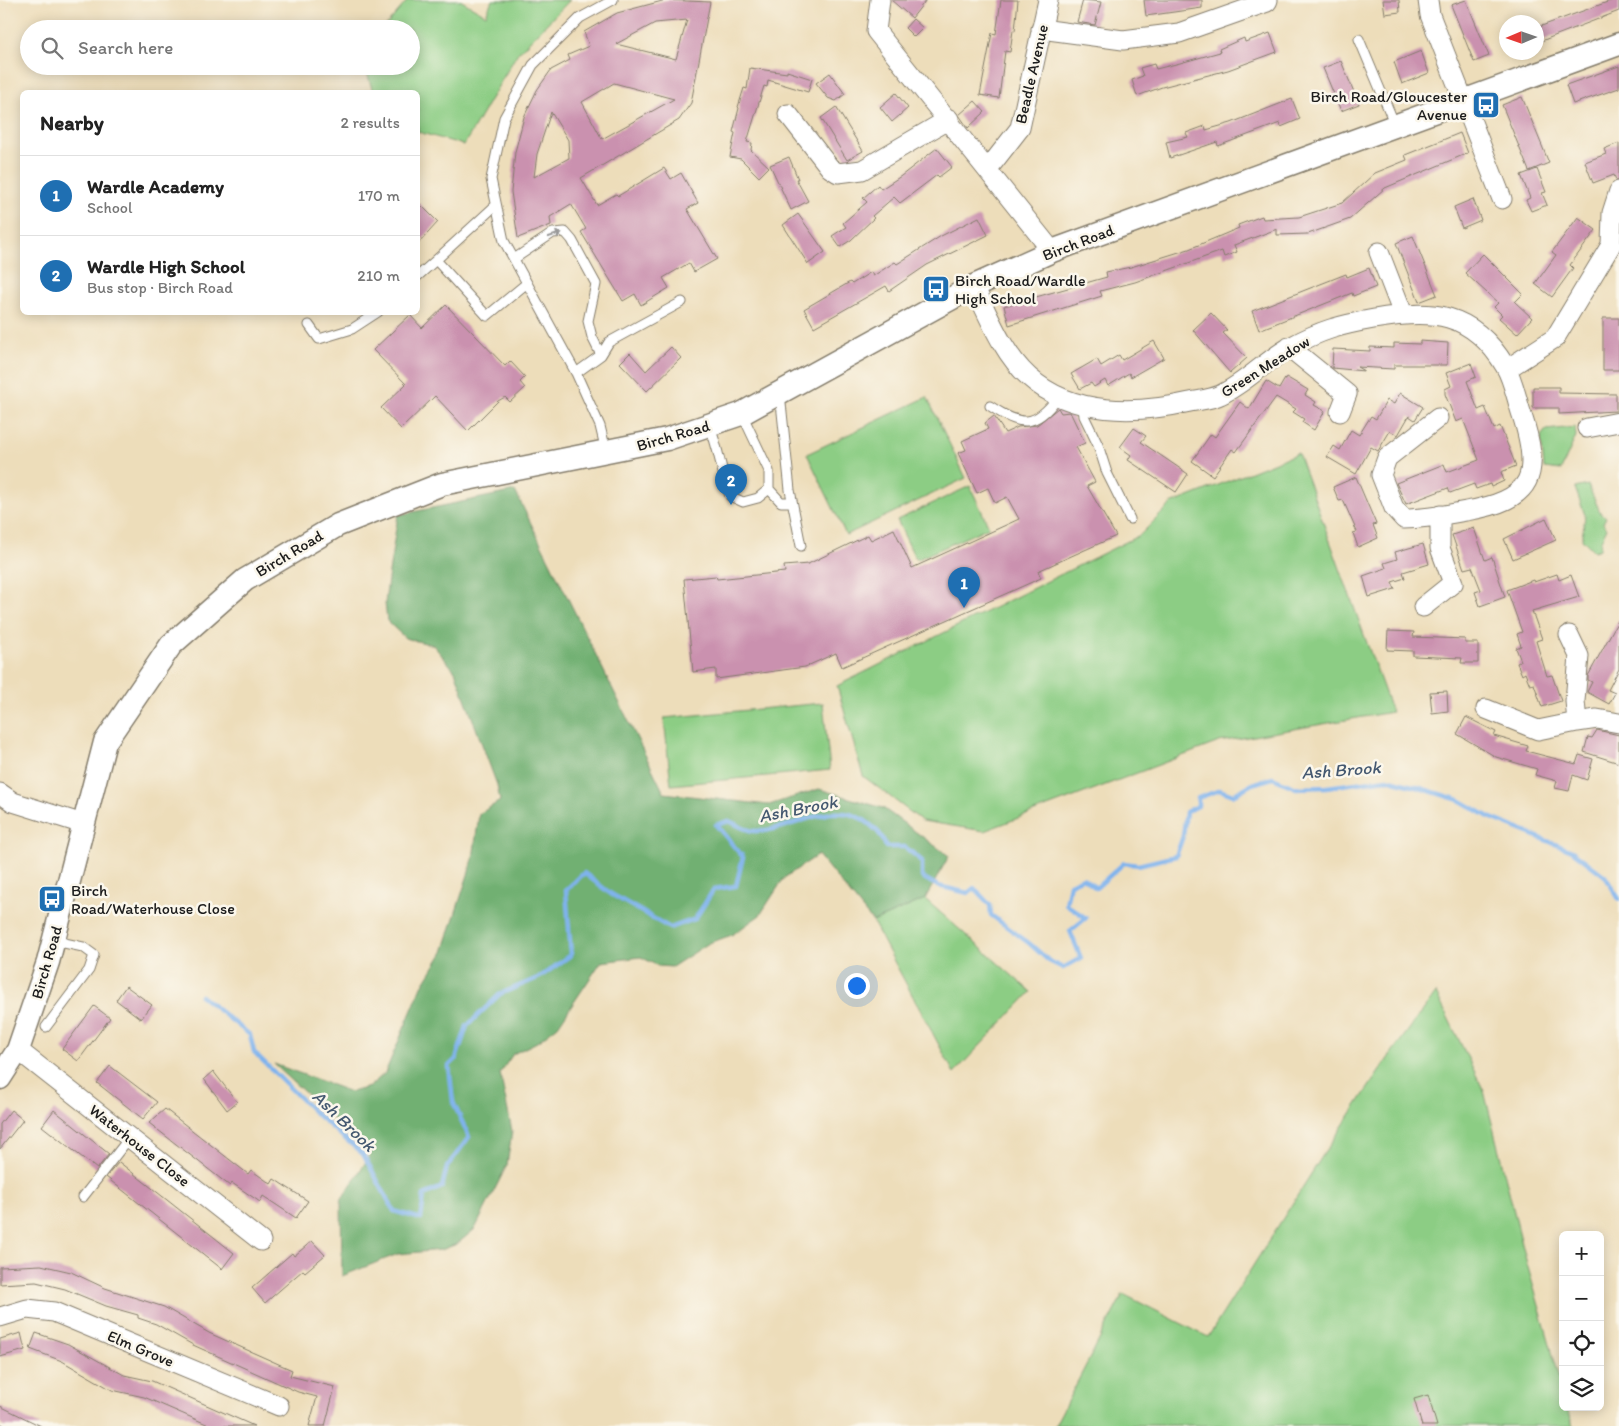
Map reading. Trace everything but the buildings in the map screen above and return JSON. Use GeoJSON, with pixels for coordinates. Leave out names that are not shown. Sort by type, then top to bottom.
{"type":"FeatureCollection","features":[{"type":"Feature","properties":{"kind":"street"},"geometry":{"type":"LineString","coordinates":[[864,0],[878,16],[948,119],[1052,251]]}},
{"type":"Feature","properties":{"kind":"street","name":"Beadle Avenue"},"geometry":{"type":"LineString","coordinates":[[988,169],[1020,128],[1048,0]]}},
{"type":"Feature","properties":{"kind":"street"},"geometry":{"type":"LineString","coordinates":[[1041,29],[1123,40],[1179,34],[1268,2],[1268,0]]}},
{"type":"Feature","properties":{"kind":"street"},"geometry":{"type":"LineString","coordinates":[[1428,0],[1430,15],[1502,199]]}},
{"type":"Feature","properties":{"kind":"street","name":"Birch Road"},"geometry":{"type":"LineString","coordinates":[[0,1078],[18,1050],[53,941],[106,742],[171,644],[245,580],[338,525],[442,484],[668,439],[742,414],[974,286],[1052,251],[1619,44]]}},
{"type":"Feature","properties":{"kind":"street"},"geometry":{"type":"LineString","coordinates":[[788,114],[830,168],[838,173],[862,170],[948,119]]}},
{"type":"Feature","properties":{"kind":"street"},"geometry":{"type":"LineString","coordinates":[[1507,369],[1555,338],[1611,245],[1612,213],[1619,192]]}},
{"type":"Feature","properties":{"kind":"street"},"geometry":{"type":"LineString","coordinates":[[1379,252],[1403,314]]}},
{"type":"Feature","properties":{"kind":"street","name":"Green Meadow"},"geometry":{"type":"LineString","coordinates":[[974,286],[1008,353],[1029,377],[1058,397],[1083,405],[1128,410],[1159,409],[1220,395],[1289,348],[1332,326],[1403,314],[1437,314],[1465,324],[1491,344],[1507,369],[1531,446],[1532,467],[1523,488],[1511,499],[1492,507],[1423,519],[1404,518],[1394,508],[1381,475],[1387,458],[1438,418]]}},
{"type":"Feature","properties":{"kind":"street"},"geometry":{"type":"LineString","coordinates":[[1289,348],[1347,394],[1340,412]]}},
{"type":"Feature","properties":{"kind":"street"},"geometry":{"type":"LineString","coordinates":[[1587,428],[1619,422]]}},
{"type":"Feature","properties":{"kind":"street"},"geometry":{"type":"LineString","coordinates":[[1423,607],[1453,583],[1440,548],[1440,515]]}},
{"type":"Feature","properties":{"kind":"street"},"geometry":{"type":"LineString","coordinates":[[1569,634],[1579,656],[1575,701],[1577,722]]}},
{"type":"Feature","properties":{"kind":"street"},"geometry":{"type":"LineString","coordinates":[[1486,709],[1538,730],[1597,718],[1619,723]]}},
{"type":"Feature","properties":{"kind":"street"},"geometry":{"type":"LineString","coordinates":[[0,793],[13,802],[83,824]]}},
{"type":"Feature","properties":{"kind":"street","name":"Waterhouse Close"},"geometry":{"type":"LineString","coordinates":[[18,1050],[261,1241]]}},
{"type":"Feature","properties":{"kind":"street","name":"Elm Grove"},"geometry":{"type":"LineString","coordinates":[[0,1317],[28,1309],[54,1312],[279,1406]]}},
{"type":"Feature","properties":{"kind":"lane"},"geometry":{"type":"LineString","coordinates":[[606,452],[600,426],[576,373],[504,241],[491,179],[504,118],[533,65],[580,18],[597,4],[613,0]]}},
{"type":"Feature","properties":{"kind":"lane"},"geometry":{"type":"LineString","coordinates":[[1359,39],[1395,125]]}},
{"type":"Feature","properties":{"kind":"lane"},"geometry":{"type":"LineString","coordinates":[[420,274],[496,205]]}},
{"type":"Feature","properties":{"kind":"lane"},"geometry":{"type":"LineString","coordinates":[[514,259],[553,233],[564,232],[572,240],[596,284],[588,320],[592,337],[600,355]]}},
{"type":"Feature","properties":{"kind":"lane"},"geometry":{"type":"LineString","coordinates":[[436,260],[487,316],[527,283]]}},
{"type":"Feature","properties":{"kind":"lane"},"geometry":{"type":"LineString","coordinates":[[576,373],[600,355],[609,342],[682,302]]}},
{"type":"Feature","properties":{"kind":"lane"},"geometry":{"type":"LineString","coordinates":[[309,326],[319,339],[352,329],[373,315]]}},
{"type":"Feature","properties":{"kind":"lane"},"geometry":{"type":"LineString","coordinates":[[780,393],[792,502],[801,546]]}},
{"type":"Feature","properties":{"kind":"lane"},"geometry":{"type":"LineString","coordinates":[[990,406],[1010,419],[1025,422],[1040,415],[1058,397]]}},
{"type":"Feature","properties":{"kind":"lane"},"geometry":{"type":"LineString","coordinates":[[1083,405],[1084,416],[1098,445],[1107,473],[1130,518]]}},
{"type":"Feature","properties":{"kind":"lane"},"geometry":{"type":"LineString","coordinates":[[709,425],[716,442],[723,476],[730,496],[743,502],[758,498],[768,489],[770,471],[742,414]]}},
{"type":"Feature","properties":{"kind":"lane"},"geometry":{"type":"LineString","coordinates":[[768,489],[781,502],[792,502]]}},
{"type":"Feature","properties":{"kind":"lane"},"geometry":{"type":"LineString","coordinates":[[46,1027],[89,970],[94,956],[83,947],[53,941]]}},
{"type":"Feature","properties":{"kind":"lane"},"geometry":{"type":"LineString","coordinates":[[83,1197],[130,1137]]}},
{"type":"Feature","properties":{"kind":"green space"},"geometry":{"type":"Polygon","coordinates":[[[408,0],[460,0],[486,15],[492,0],[570,0],[517,54],[464,145],[420,133],[420,90],[372,90],[368,75],[420,75],[420,20],[391,20],[408,0]]]}},
{"type":"Feature","properties":{"kind":"green space"},"geometry":{"type":"Polygon","coordinates":[[[927,397],[966,478],[846,535],[807,454],[927,397]]]}},
{"type":"Feature","properties":{"kind":"green space"},"geometry":{"type":"Polygon","coordinates":[[[1575,427],[1576,436],[1561,470],[1544,468],[1541,436],[1546,430],[1575,427]]]}},
{"type":"Feature","properties":{"kind":"green space"},"geometry":{"type":"Polygon","coordinates":[[[1298,453],[1392,712],[1219,742],[984,831],[922,821],[863,776],[837,686],[1140,535],[1171,504],[1298,453]]]}},
{"type":"Feature","properties":{"kind":"green space"},"geometry":{"type":"Polygon","coordinates":[[[1588,485],[1601,514],[1606,517],[1603,523],[1607,528],[1601,540],[1600,549],[1594,551],[1582,539],[1585,515],[1575,488],[1588,485]]]}},
{"type":"Feature","properties":{"kind":"green space"},"geometry":{"type":"Polygon","coordinates":[[[970,486],[989,527],[916,560],[897,520],[970,486]]]}},
{"type":"Feature","properties":{"kind":"green space"},"geometry":{"type":"Polygon","coordinates":[[[515,491],[664,793],[769,805],[819,789],[883,808],[949,856],[925,899],[873,922],[818,855],[784,878],[760,915],[732,935],[709,943],[672,967],[658,966],[641,957],[601,962],[558,1026],[537,1042],[513,1054],[500,1073],[512,1131],[507,1165],[475,1229],[457,1244],[441,1250],[398,1254],[342,1276],[341,1200],[371,1154],[274,1064],[351,1092],[369,1087],[385,1073],[422,986],[443,952],[473,859],[479,814],[500,801],[497,785],[455,671],[433,645],[405,638],[387,621],[385,603],[388,579],[398,515],[515,491]]]}},
{"type":"Feature","properties":{"kind":"green space"},"geometry":{"type":"Polygon","coordinates":[[[823,703],[830,770],[671,785],[664,718],[823,703]]]}},
{"type":"Feature","properties":{"kind":"green space"},"geometry":{"type":"Polygon","coordinates":[[[925,899],[1031,992],[954,1073],[873,922],[925,899]]]}},
{"type":"Feature","properties":{"kind":"green space"},"geometry":{"type":"Polygon","coordinates":[[[1436,993],[1484,1091],[1527,1264],[1559,1375],[1559,1411],[1569,1411],[1573,1426],[1055,1425],[1123,1294],[1208,1337],[1323,1155],[1393,1051],[1436,993]]]}},
{"type":"Feature","properties":{"kind":"waterway","name":"Ash Brook"},"geometry":{"type":"LineString","coordinates":[[201,996],[250,1035],[254,1052],[314,1112],[363,1154],[394,1211],[421,1219],[424,1195],[442,1187],[447,1167],[469,1137],[453,1102],[449,1066],[456,1059],[467,1026],[500,994],[540,977],[571,955],[566,890],[584,873],[611,894],[670,928],[695,919],[714,889],[736,886],[743,857],[716,825],[729,821],[744,829],[754,831],[783,827],[827,814],[855,815],[877,831],[886,847],[905,847],[922,861],[922,877],[938,886],[968,893],[974,888],[990,905],[991,915],[1030,944],[1049,961],[1063,968],[1081,958],[1070,931],[1086,918],[1066,904],[1070,884],[1083,878],[1096,888],[1124,863],[1138,865],[1176,856],[1183,836],[1186,812],[1198,806],[1198,798],[1220,790],[1233,795],[1252,784],[1273,778],[1296,788],[1327,787],[1387,779],[1459,800],[1489,817],[1572,851],[1605,876],[1619,899]]}},
{"type":"Feature","properties":{"kind":"place","name":"Birch Road/Gloucester Avenue"},"geometry":{"type":"Point","coordinates":[1486,105]}},
{"type":"Feature","properties":{"kind":"place","name":"Birch Road/Wardle High School"},"geometry":{"type":"Point","coordinates":[936,289]}},
{"type":"Feature","properties":{"kind":"place","name":"Wardle High School"},"geometry":{"type":"Point","coordinates":[731,505]}},
{"type":"Feature","properties":{"kind":"place","name":"Wardle Academy"},"geometry":{"type":"Point","coordinates":[964,608]}},
{"type":"Feature","properties":{"kind":"place","name":"Birch Road/Waterhouse Close"},"geometry":{"type":"Point","coordinates":[52,899]}}]}
